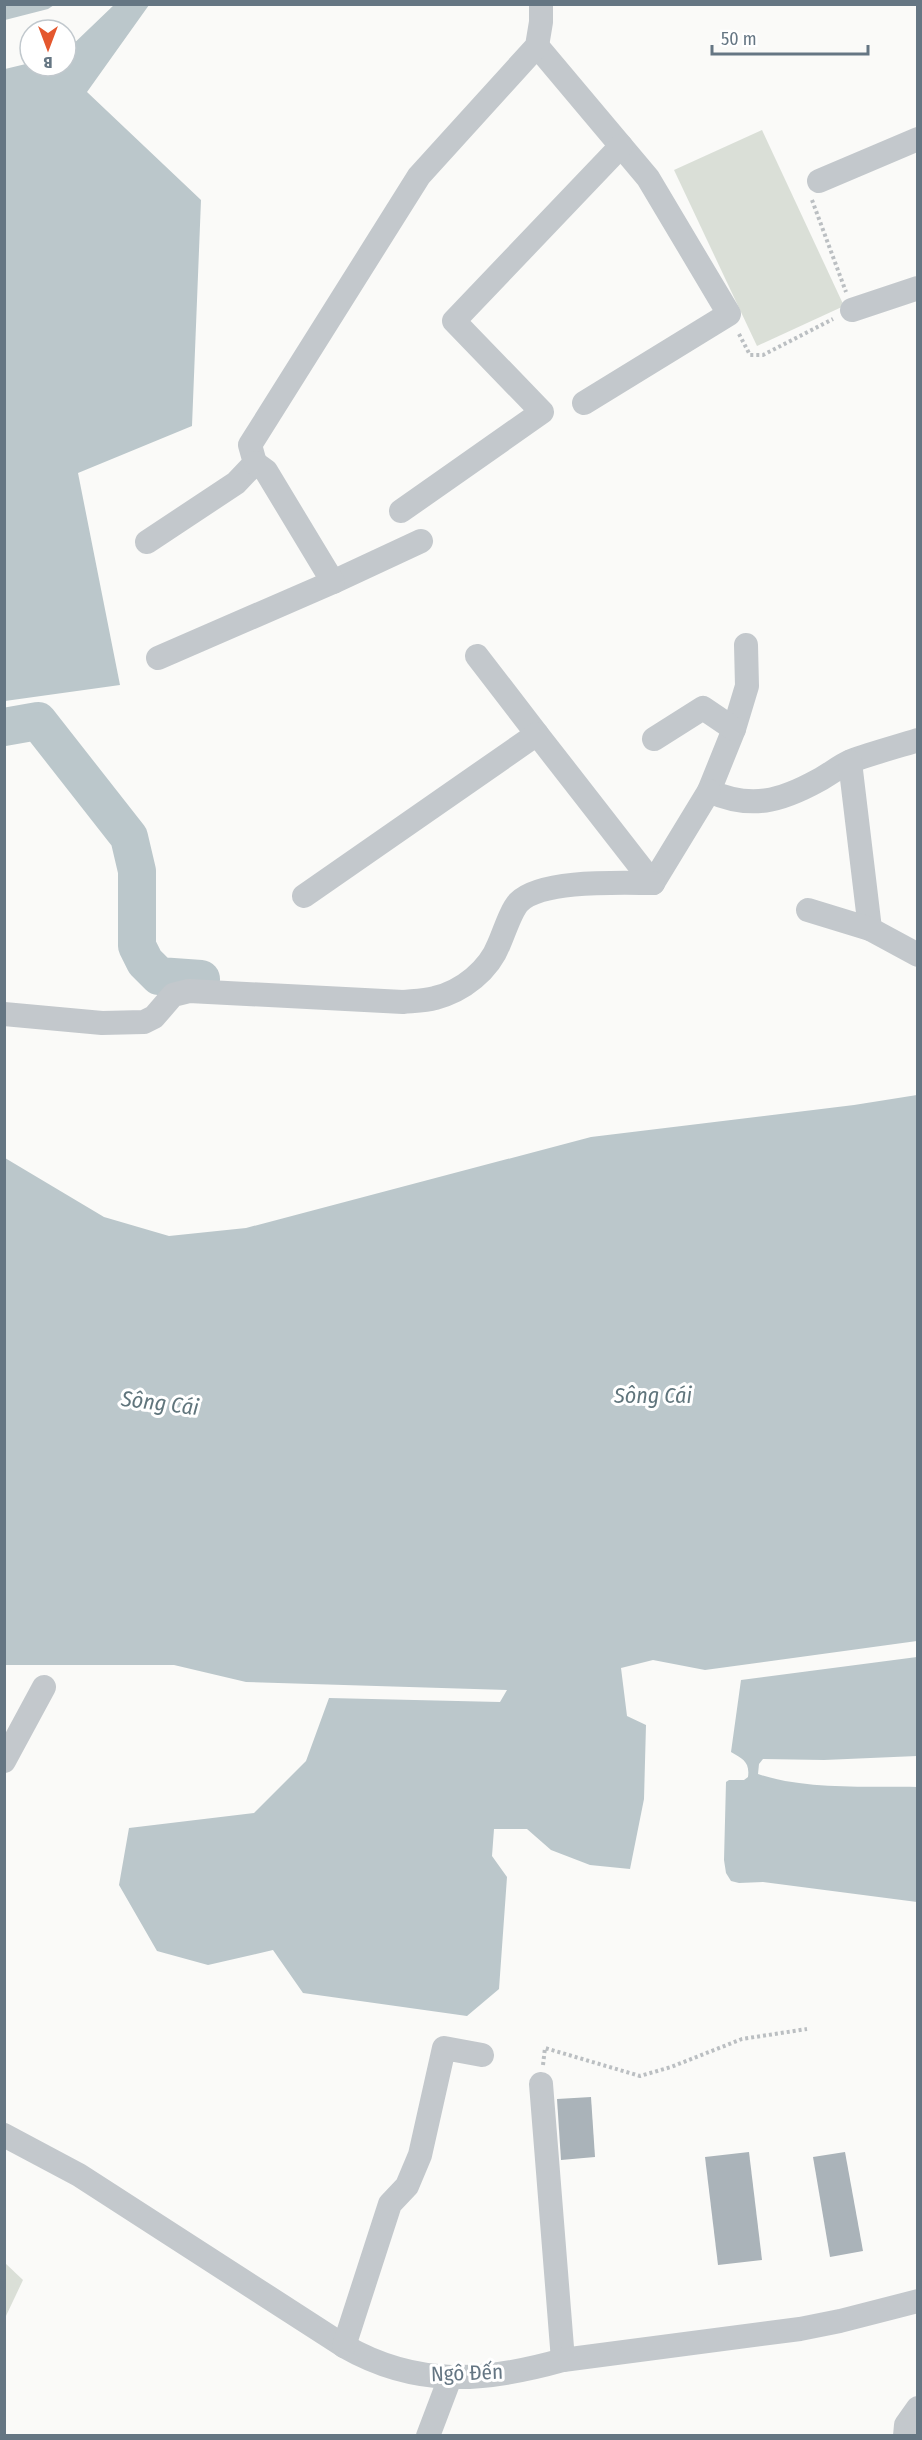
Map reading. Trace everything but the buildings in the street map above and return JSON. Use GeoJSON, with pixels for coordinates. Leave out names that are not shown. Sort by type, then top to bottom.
{"type":"FeatureCollection","features":[{"type":"Feature","properties":{"kind":"street"},"geometry":{"type":"LineString","coordinates":[[333,582],[266,471],[255,463],[250,446],[419,176],[537,46],[541,4]]}},
{"type":"Feature","properties":{"kind":"street"},"geometry":{"type":"LineString","coordinates":[[537,46],[648,178],[729,315],[584,403]]}},
{"type":"Feature","properties":{"kind":"street"},"geometry":{"type":"LineString","coordinates":[[819,182],[918,139]]}},
{"type":"Feature","properties":{"kind":"street"},"geometry":{"type":"LineString","coordinates":[[401,511],[542,412],[454,321],[621,146]]}},
{"type":"Feature","properties":{"kind":"street"},"geometry":{"type":"LineString","coordinates":[[852,310],[918,288]]}},
{"type":"Feature","properties":{"kind":"street"},"geometry":{"type":"LineString","coordinates":[[147,542],[236,483],[255,463]]}},
{"type":"Feature","properties":{"kind":"street"},"geometry":{"type":"LineString","coordinates":[[158,658],[421,541]]}},
{"type":"Feature","properties":{"kind":"street"},"geometry":{"type":"LineString","coordinates":[[654,883],[709,791],[735,729],[747,686],[746,645]]}},
{"type":"Feature","properties":{"kind":"street"},"geometry":{"type":"LineString","coordinates":[[477,656],[654,883]]}},
{"type":"Feature","properties":{"kind":"street"},"geometry":{"type":"LineString","coordinates":[[654,739],[703,708],[735,729]]}},
{"type":"Feature","properties":{"kind":"street"},"geometry":{"type":"LineString","coordinates":[[304,896],[537,734]]}},
{"type":"Feature","properties":{"kind":"street"},"geometry":{"type":"LineString","coordinates":[[709,791],[726,798],[765,801],[797,791],[850,762],[918,740]]}},
{"type":"Feature","properties":{"kind":"street"},"geometry":{"type":"LineString","coordinates":[[850,762],[870,929]]}},
{"type":"Feature","properties":{"kind":"street"},"geometry":{"type":"LineString","coordinates":[[4,1014],[102,1023],[144,1022],[154,1017],[173,995],[189,991],[403,1002],[434,999],[470,981],[488,965],[519,902],[534,894],[558,887],[590,883],[654,883]]}},
{"type":"Feature","properties":{"kind":"street"},"geometry":{"type":"LineString","coordinates":[[808,910],[870,929],[918,955]]}},
{"type":"Feature","properties":{"kind":"street"},"geometry":{"type":"LineString","coordinates":[[4,1761],[44,1687]]}},
{"type":"Feature","properties":{"kind":"street"},"geometry":{"type":"LineString","coordinates":[[344,2346],[390,2204],[407,2186],[420,2155],[444,2048],[482,2055]]}},
{"type":"Feature","properties":{"kind":"street"},"geometry":{"type":"LineString","coordinates":[[541,2084],[563,2360]]}},
{"type":"Feature","properties":{"kind":"street","name":"Ngô Đến"},"geometry":{"type":"LineString","coordinates":[[4,2135],[79,2175],[366,2359],[397,2370],[435,2377],[450,2378],[534,2368],[563,2360],[800,2329],[918,2301]]}},
{"type":"Feature","properties":{"kind":"street"},"geometry":{"type":"LineString","coordinates":[[428,2436],[450,2378]]}},
{"type":"Feature","properties":{"kind":"street"},"geometry":{"type":"LineString","coordinates":[[905,2436],[906,2425],[918,2408]]}},
{"type":"Feature","properties":{"kind":"path"},"geometry":{"type":"LineString","coordinates":[[729,315],[750,355],[763,356],[852,310],[810,193],[819,182]]}},
{"type":"Feature","properties":{"kind":"path"},"geometry":{"type":"LineString","coordinates":[[541,2084],[545,2048],[640,2076],[671,2067],[742,2039],[807,2029]]}},
{"type":"Feature","properties":{"kind":"shaded area"},"geometry":{"type":"Polygon","coordinates":[[[762,130],[844,306],[757,346],[674,170],[762,130]]]}},
{"type":"Feature","properties":{"kind":"shaded area"},"geometry":{"type":"Polygon","coordinates":[[[5,2263],[23,2280],[5,2318],[5,2263]]]}},
{"type":"Feature","properties":{"kind":"water"},"geometry":{"type":"Polygon","coordinates":[[[5,4],[54,5],[48,9],[5,20],[5,4]]]}},
{"type":"Feature","properties":{"kind":"water"},"geometry":{"type":"Polygon","coordinates":[[[115,4],[149,5],[87,92],[201,200],[192,426],[78,473],[120,685],[5,701],[5,69],[18,66],[18,78],[78,78],[78,39],[115,4]]]}},
{"type":"Feature","properties":{"kind":"water","name":"Sông Cái"},"geometry":{"type":"Polygon","coordinates":[[[917,1095],[917,1641],[705,1670],[653,1660],[621,1668],[627,1716],[646,1725],[644,1799],[630,1869],[590,1865],[551,1850],[527,1829],[494,1829],[492,1856],[507,1877],[499,1989],[467,2016],[303,1993],[273,1950],[208,1965],[157,1951],[119,1885],[129,1828],[254,1813],[306,1761],[329,1698],[500,1702],[507,1690],[246,1682],[174,1665],[5,1665],[5,1158],[104,1217],[169,1236],[246,1228],[591,1137],[854,1105],[917,1095]]]}},
{"type":"Feature","properties":{"kind":"water"},"geometry":{"type":"Polygon","coordinates":[[[917,1657],[917,1756],[824,1760],[763,1759],[759,1764],[758,1774],[816,1785],[917,1787],[917,1902],[763,1882],[731,1881],[726,1873],[724,1860],[726,1782],[744,1780],[748,1777],[745,1762],[731,1752],[741,1680],[917,1657]]]}},
{"type":"Feature","properties":{"kind":"waterway"},"geometry":{"type":"LineString","coordinates":[[4,727],[38,721],[129,837],[137,871],[137,946],[145,962],[159,976],[201,979]]}}]}
